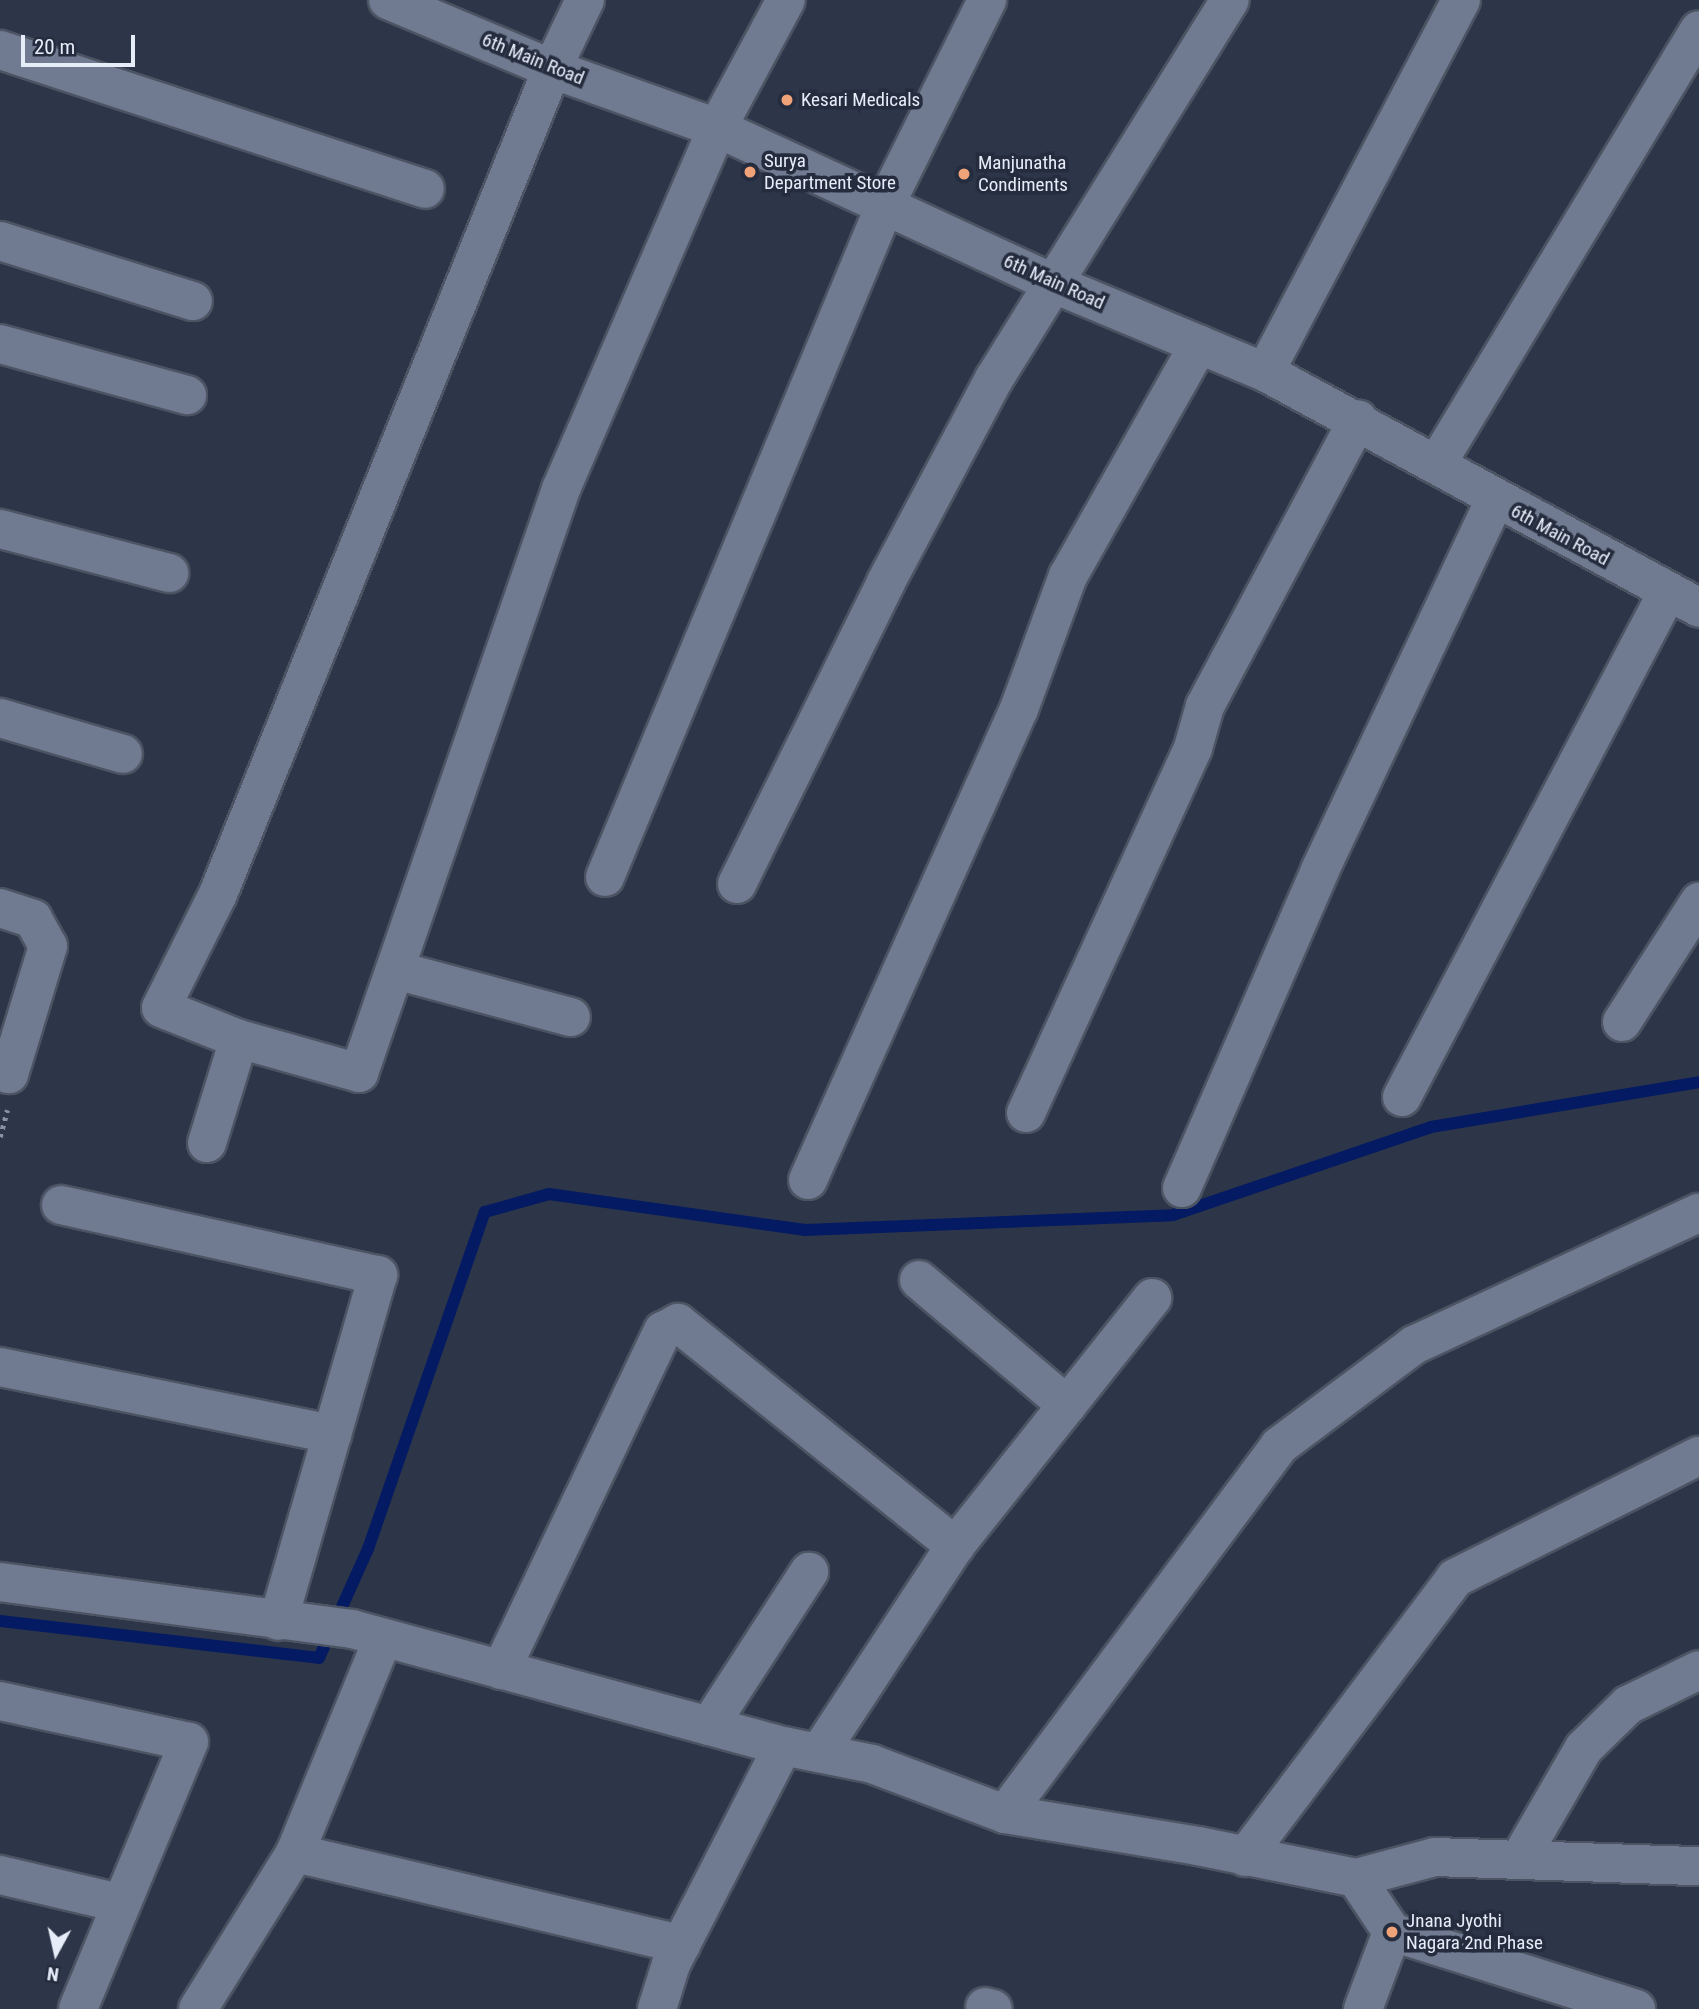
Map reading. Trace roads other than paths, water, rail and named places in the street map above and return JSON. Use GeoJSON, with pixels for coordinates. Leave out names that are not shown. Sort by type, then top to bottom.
{"type":"FeatureCollection","features":[{"type":"Feature","properties":{"kind":"street","name":"6th Main Road"},"geometry":{"type":"LineString","coordinates":[[388,0],[552,69],[717,128],[886,203],[1052,283],[1265,372],[1358,419],[1495,500],[1683,600]]}},
{"type":"Feature","properties":{"kind":"street"},"geometry":{"type":"LineString","coordinates":[[585,0],[552,69],[218,894],[160,1008],[239,1039],[359,1073],[561,489],[717,128],[786,0]]}},
{"type":"Feature","properties":{"kind":"street"},"geometry":{"type":"LineString","coordinates":[[604,877],[886,203],[987,0]]}},
{"type":"Feature","properties":{"kind":"street"},"geometry":{"type":"LineString","coordinates":[[737,884],[886,582],[994,379],[1230,0]]}},
{"type":"Feature","properties":{"kind":"street"},"geometry":{"type":"LineString","coordinates":[[1265,372],[1461,0]]}},
{"type":"Feature","properties":{"kind":"street"},"geometry":{"type":"LineString","coordinates":[[1436,465],[1699,30]]}},
{"type":"Feature","properties":{"kind":"street"},"geometry":{"type":"LineString","coordinates":[[0,50],[425,189]]}},
{"type":"Feature","properties":{"kind":"street"},"geometry":{"type":"LineString","coordinates":[[0,241],[193,301]]}},
{"type":"Feature","properties":{"kind":"street"},"geometry":{"type":"LineString","coordinates":[[0,344],[187,395]]}},
{"type":"Feature","properties":{"kind":"street"},"geometry":{"type":"LineString","coordinates":[[808,1180],[1019,709],[1068,576],[1199,344]]}},
{"type":"Feature","properties":{"kind":"street"},"geometry":{"type":"LineString","coordinates":[[1026,1113],[1193,748],[1205,706],[1358,419]]}},
{"type":"Feature","properties":{"kind":"street"},"geometry":{"type":"LineString","coordinates":[[1182,1188],[1320,870],[1495,500]]}},
{"type":"Feature","properties":{"kind":"street"},"geometry":{"type":"LineString","coordinates":[[0,529],[169,573]]}},
{"type":"Feature","properties":{"kind":"street"},"geometry":{"type":"LineString","coordinates":[[1402,1097],[1683,600]]}},
{"type":"Feature","properties":{"kind":"street"},"geometry":{"type":"LineString","coordinates":[[0,718],[123,754]]}},
{"type":"Feature","properties":{"kind":"street"},"geometry":{"type":"LineString","coordinates":[[1622,1022],[1699,902]]}},
{"type":"Feature","properties":{"kind":"street"},"geometry":{"type":"LineString","coordinates":[[0,908],[33,919],[41,927],[48,946],[9,1074],[0,1072]]}},
{"type":"Feature","properties":{"kind":"street"},"geometry":{"type":"LineString","coordinates":[[396,970],[571,1017]]}},
{"type":"Feature","properties":{"kind":"street"},"geometry":{"type":"LineString","coordinates":[[207,1143],[239,1039]]}},
{"type":"Feature","properties":{"kind":"street"},"geometry":{"type":"LineString","coordinates":[[61,1205],[378,1275],[332,1434],[294,1623]]}},
{"type":"Feature","properties":{"kind":"street"},"geometry":{"type":"LineString","coordinates":[[1005,1814],[1279,1446],[1414,1345],[1699,1213]]}},
{"type":"Feature","properties":{"kind":"street"},"geometry":{"type":"LineString","coordinates":[[919,1280],[1067,1405]]}},
{"type":"Feature","properties":{"kind":"street"},"geometry":{"type":"LineString","coordinates":[[657,2009],[681,1944],[801,1749],[956,1546],[1152,1298]]}},
{"type":"Feature","properties":{"kind":"street"},"geometry":{"type":"LineString","coordinates":[[501,1670],[663,1331],[678,1323],[956,1546]]}},
{"type":"Feature","properties":{"kind":"street"},"geometry":{"type":"LineString","coordinates":[[0,1367],[332,1434]]}},
{"type":"Feature","properties":{"kind":"street"},"geometry":{"type":"LineString","coordinates":[[1245,1857],[1455,1578],[1699,1456]]}},
{"type":"Feature","properties":{"kind":"street"},"geometry":{"type":"LineString","coordinates":[[709,1726],[809,1572]]}},
{"type":"Feature","properties":{"kind":"street"},"geometry":{"type":"LineString","coordinates":[[0,1582],[368,1634],[709,1726],[872,1764],[1005,1814],[1356,1878],[1435,1857],[1699,1866]]}},
{"type":"Feature","properties":{"kind":"street"},"geometry":{"type":"LineString","coordinates":[[198,2009],[295,1853],[368,1634]]}},
{"type":"Feature","properties":{"kind":"street"},"geometry":{"type":"LineString","coordinates":[[1519,1860],[1584,1748],[1628,1705],[1699,1670]]}},
{"type":"Feature","properties":{"kind":"street"},"geometry":{"type":"LineString","coordinates":[[0,1701],[189,1742],[119,1903],[78,2009]]}},
{"type":"Feature","properties":{"kind":"street"},"geometry":{"type":"LineString","coordinates":[[295,1853],[681,1944]]}},
{"type":"Feature","properties":{"kind":"street"},"geometry":{"type":"LineString","coordinates":[[0,1875],[119,1903]]}},
{"type":"Feature","properties":{"kind":"street"},"geometry":{"type":"LineString","coordinates":[[1356,1878],[1392,1932],[1636,2009]]}},
{"type":"Feature","properties":{"kind":"street"},"geometry":{"type":"LineString","coordinates":[[1363,2009],[1392,1932]]}},
{"type":"Feature","properties":{"kind":"waterway"},"geometry":{"type":"LineString","coordinates":[[0,1621],[319,1658],[368,1549],[485,1212],[549,1194],[805,1230],[1173,1215],[1431,1127],[1699,1082]]}},
{"type":"Feature","properties":{"kind":"place","name":"Kesari Medicals"},"geometry":{"type":"Point","coordinates":[787,100]}},
{"type":"Feature","properties":{"kind":"place","name":"Surya Department Store"},"geometry":{"type":"Point","coordinates":[750,172]}},
{"type":"Feature","properties":{"kind":"place","name":"Manjunatha Condiments"},"geometry":{"type":"Point","coordinates":[964,174]}},
{"type":"Feature","properties":{"kind":"place","name":"Jnana Jyothi Nagara 2nd Phase"},"geometry":{"type":"Point","coordinates":[1392,1932]}}]}
